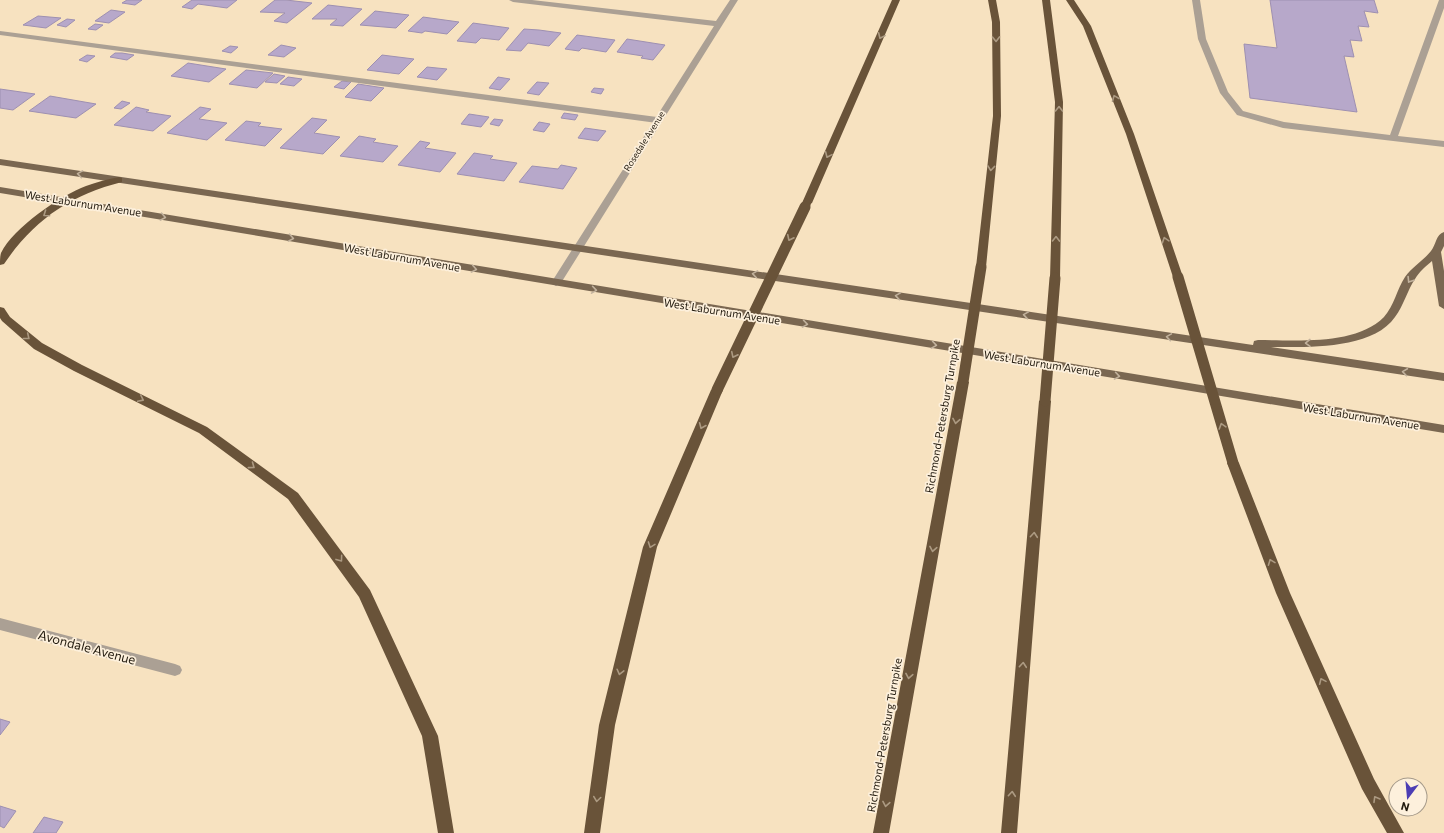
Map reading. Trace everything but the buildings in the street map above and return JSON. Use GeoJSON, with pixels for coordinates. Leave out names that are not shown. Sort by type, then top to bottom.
{"type":"FeatureCollection","features":[{"type":"Feature","properties":{"kind":"highway"},"geometry":{"type":"LineString","coordinates":[[592,833],[607,725],[650,547],[717,390],[807,203],[896,0]]}},
{"type":"Feature","properties":{"kind":"highway","name":"Richmond-Petersburg Turnpike"},"geometry":{"type":"LineString","coordinates":[[881,833],[963,382],[981,267],[997,116],[996,22],[992,0]]}},
{"type":"Feature","properties":{"kind":"highway"},"geometry":{"type":"LineString","coordinates":[[1009,833],[1055,278],[1059,102],[1046,0]]}},
{"type":"Feature","properties":{"kind":"highway"},"geometry":{"type":"LineString","coordinates":[[1070,0],[1087,26],[1130,134],[1178,277],[1233,463],[1289,607],[1368,784],[1396,833]]}},
{"type":"Feature","properties":{"kind":"highway"},"geometry":{"type":"LineString","coordinates":[[0,262],[11,245],[23,232],[66,200],[90,188],[119,180]]}},
{"type":"Feature","properties":{"kind":"highway"},"geometry":{"type":"LineString","coordinates":[[0,310],[6,319],[38,346],[78,368],[203,430],[293,496],[365,594],[427,729],[430,736],[446,833]]}},
{"type":"Feature","properties":{"kind":"main road"},"geometry":{"type":"LineString","coordinates":[[0,162],[1444,378]]}},
{"type":"Feature","properties":{"kind":"main road","name":"West Laburnum Avenue"},"geometry":{"type":"LineString","coordinates":[[0,190],[1444,429]]}},
{"type":"Feature","properties":{"kind":"main road"},"geometry":{"type":"LineString","coordinates":[[1221,344],[1325,343],[1344,340],[1370,330],[1387,319],[1411,277],[1436,252],[1444,235]]}},
{"type":"Feature","properties":{"kind":"main road"},"geometry":{"type":"LineString","coordinates":[[1436,252],[1444,306]]}},
{"type":"Feature","properties":{"kind":"street"},"geometry":{"type":"LineString","coordinates":[[513,0],[719,24]]}},
{"type":"Feature","properties":{"kind":"street","name":"Rosedale Avenue"},"geometry":{"type":"LineString","coordinates":[[556,283],[657,120],[734,0]]}},
{"type":"Feature","properties":{"kind":"street"},"geometry":{"type":"LineString","coordinates":[[1196,0],[1202,39],[1224,93],[1240,113],[1283,125],[1444,144]]}},
{"type":"Feature","properties":{"kind":"street"},"geometry":{"type":"LineString","coordinates":[[1393,138],[1444,0]]}},
{"type":"Feature","properties":{"kind":"street"},"geometry":{"type":"LineString","coordinates":[[0,33],[657,120]]}},
{"type":"Feature","properties":{"kind":"street","name":"Avondale Avenue"},"geometry":{"type":"LineString","coordinates":[[0,624],[175,670]]}}]}
